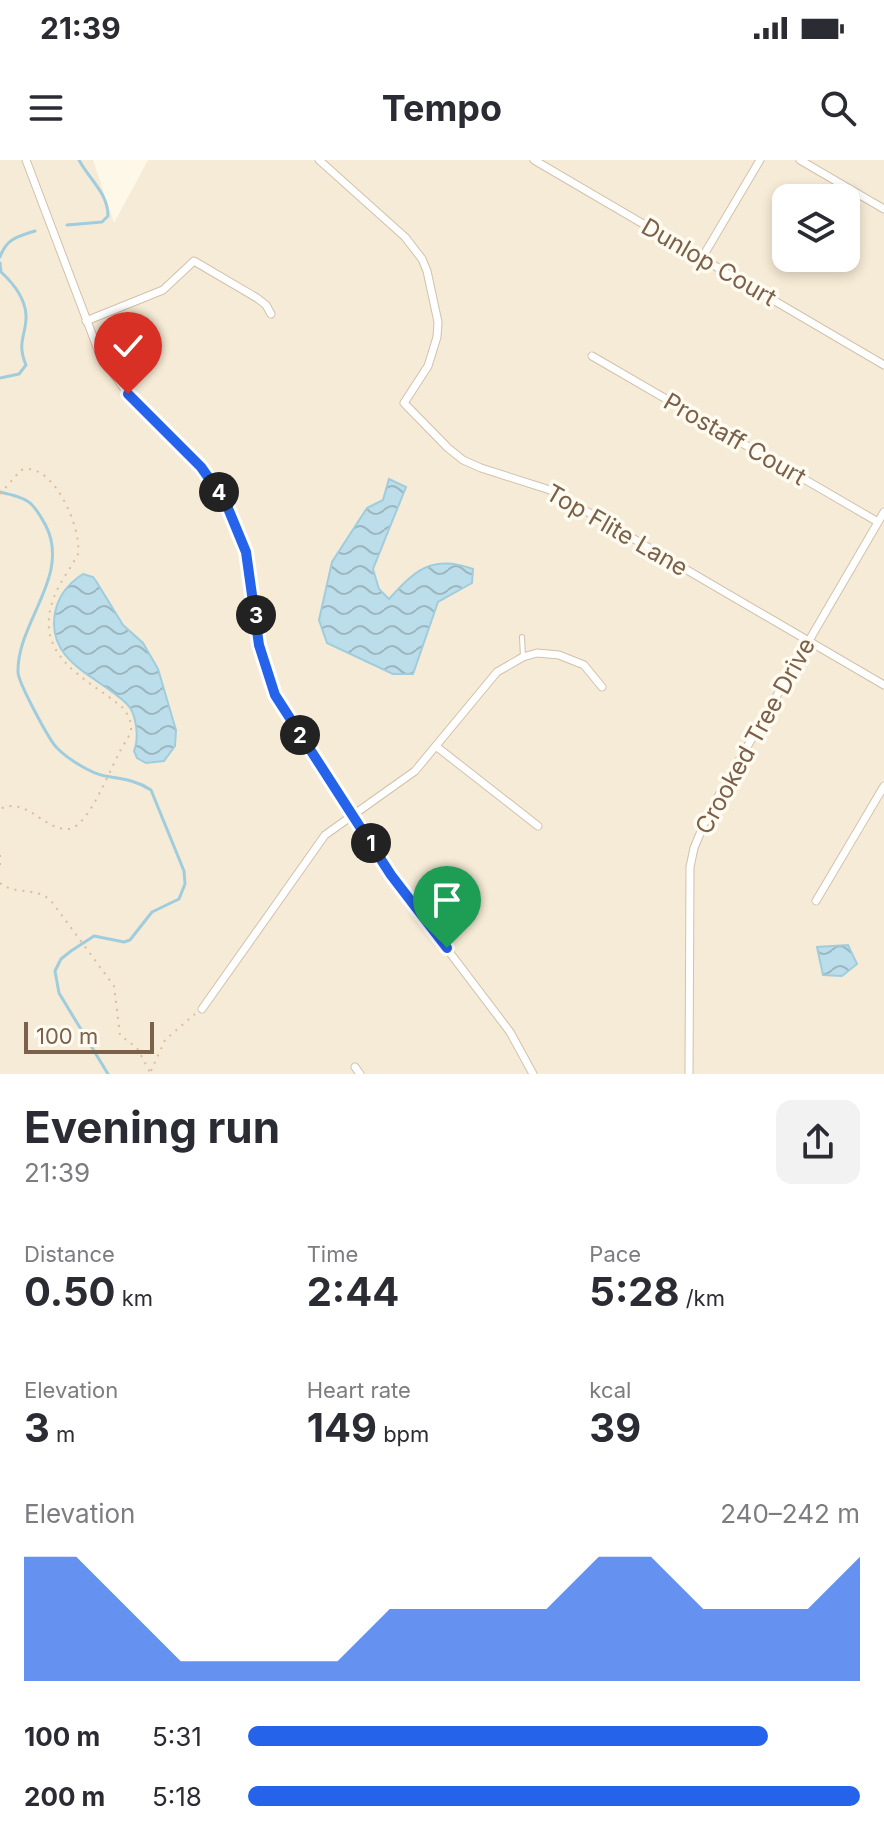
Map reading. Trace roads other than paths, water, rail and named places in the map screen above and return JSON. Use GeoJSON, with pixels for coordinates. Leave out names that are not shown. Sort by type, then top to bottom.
{"type":"FeatureCollection","features":[{"type":"Feature","properties":{"kind":"street"},"geometry":{"type":"LineString","coordinates":[[26,160],[100,355],[137,404],[201,467],[225,501],[246,552],[259,645],[269,681],[280,704],[408,899],[510,1032],[533,1074]]}},
{"type":"Feature","properties":{"kind":"street","name":"Top Flite Lane"},"geometry":{"type":"LineString","coordinates":[[319,160],[405,237],[422,259],[438,322],[437,337],[428,366],[404,403],[443,443],[469,463],[550,490],[884,685]]}},
{"type":"Feature","properties":{"kind":"street","name":"Dunlop Court"},"geometry":{"type":"LineString","coordinates":[[534,160],[884,365]]}},
{"type":"Feature","properties":{"kind":"street"},"geometry":{"type":"LineString","coordinates":[[702,258],[760,160]]}},
{"type":"Feature","properties":{"kind":"street"},"geometry":{"type":"LineString","coordinates":[[800,160],[884,209]]}},
{"type":"Feature","properties":{"kind":"street"},"geometry":{"type":"LineString","coordinates":[[86,321],[163,290],[194,261],[257,298],[271,314]]}},
{"type":"Feature","properties":{"kind":"street","name":"Prostaff Court"},"geometry":{"type":"LineString","coordinates":[[592,356],[878,522]]}},
{"type":"Feature","properties":{"kind":"street","name":"Crooked Tree Drive"},"geometry":{"type":"LineString","coordinates":[[689,1074],[689,886],[694,848],[709,812],[884,512]]}},
{"type":"Feature","properties":{"kind":"street"},"geometry":{"type":"LineString","coordinates":[[202,1009],[325,835],[407,779],[497,672],[523,657],[545,653],[572,659],[592,672],[602,687]]}},
{"type":"Feature","properties":{"kind":"street"},"geometry":{"type":"LineString","coordinates":[[437,747],[538,826]]}},
{"type":"Feature","properties":{"kind":"street"},"geometry":{"type":"LineString","coordinates":[[816,901],[884,786]]}},
{"type":"Feature","properties":{"kind":"lane"},"geometry":{"type":"LineString","coordinates":[[522,637],[523,657]]}},
{"type":"Feature","properties":{"kind":"water"},"geometry":{"type":"Polygon","coordinates":[[[389,479],[406,487],[373,569],[379,589],[389,599],[416,573],[436,564],[447,563],[473,569],[472,583],[438,602],[413,674],[393,674],[327,643],[319,620],[332,562],[367,508],[383,500],[389,479]]]}},
{"type":"Feature","properties":{"kind":"water"},"geometry":{"type":"Polygon","coordinates":[[[83,574],[93,577],[123,625],[143,643],[158,669],[176,730],[175,746],[164,761],[146,763],[137,758],[134,751],[136,727],[130,708],[77,667],[59,644],[54,630],[56,607],[65,590],[83,574]]]}},
{"type":"Feature","properties":{"kind":"water"},"geometry":{"type":"Polygon","coordinates":[[[848,945],[857,964],[842,976],[823,975],[817,947],[848,945]]]}},
{"type":"Feature","properties":{"kind":"waterway"},"geometry":{"type":"LineString","coordinates":[[67,225],[102,222],[108,216],[105,200],[79,160]]}},
{"type":"Feature","properties":{"kind":"waterway"},"geometry":{"type":"LineString","coordinates":[[0,257],[9,242],[35,231]]}},
{"type":"Feature","properties":{"kind":"waterway"},"geometry":{"type":"LineString","coordinates":[[0,263],[1,272],[21,297],[26,315],[22,344],[26,365],[19,374],[0,378]]}},
{"type":"Feature","properties":{"kind":"waterway"},"geometry":{"type":"LineString","coordinates":[[0,492],[24,499],[33,506],[46,526],[52,545],[48,581],[20,653],[19,678],[28,698],[53,743],[67,757],[93,772],[134,782],[151,790],[184,871],[185,884],[179,899],[152,912],[130,940],[124,942],[94,936],[61,959],[55,971],[59,993],[108,1074]]}}]}
